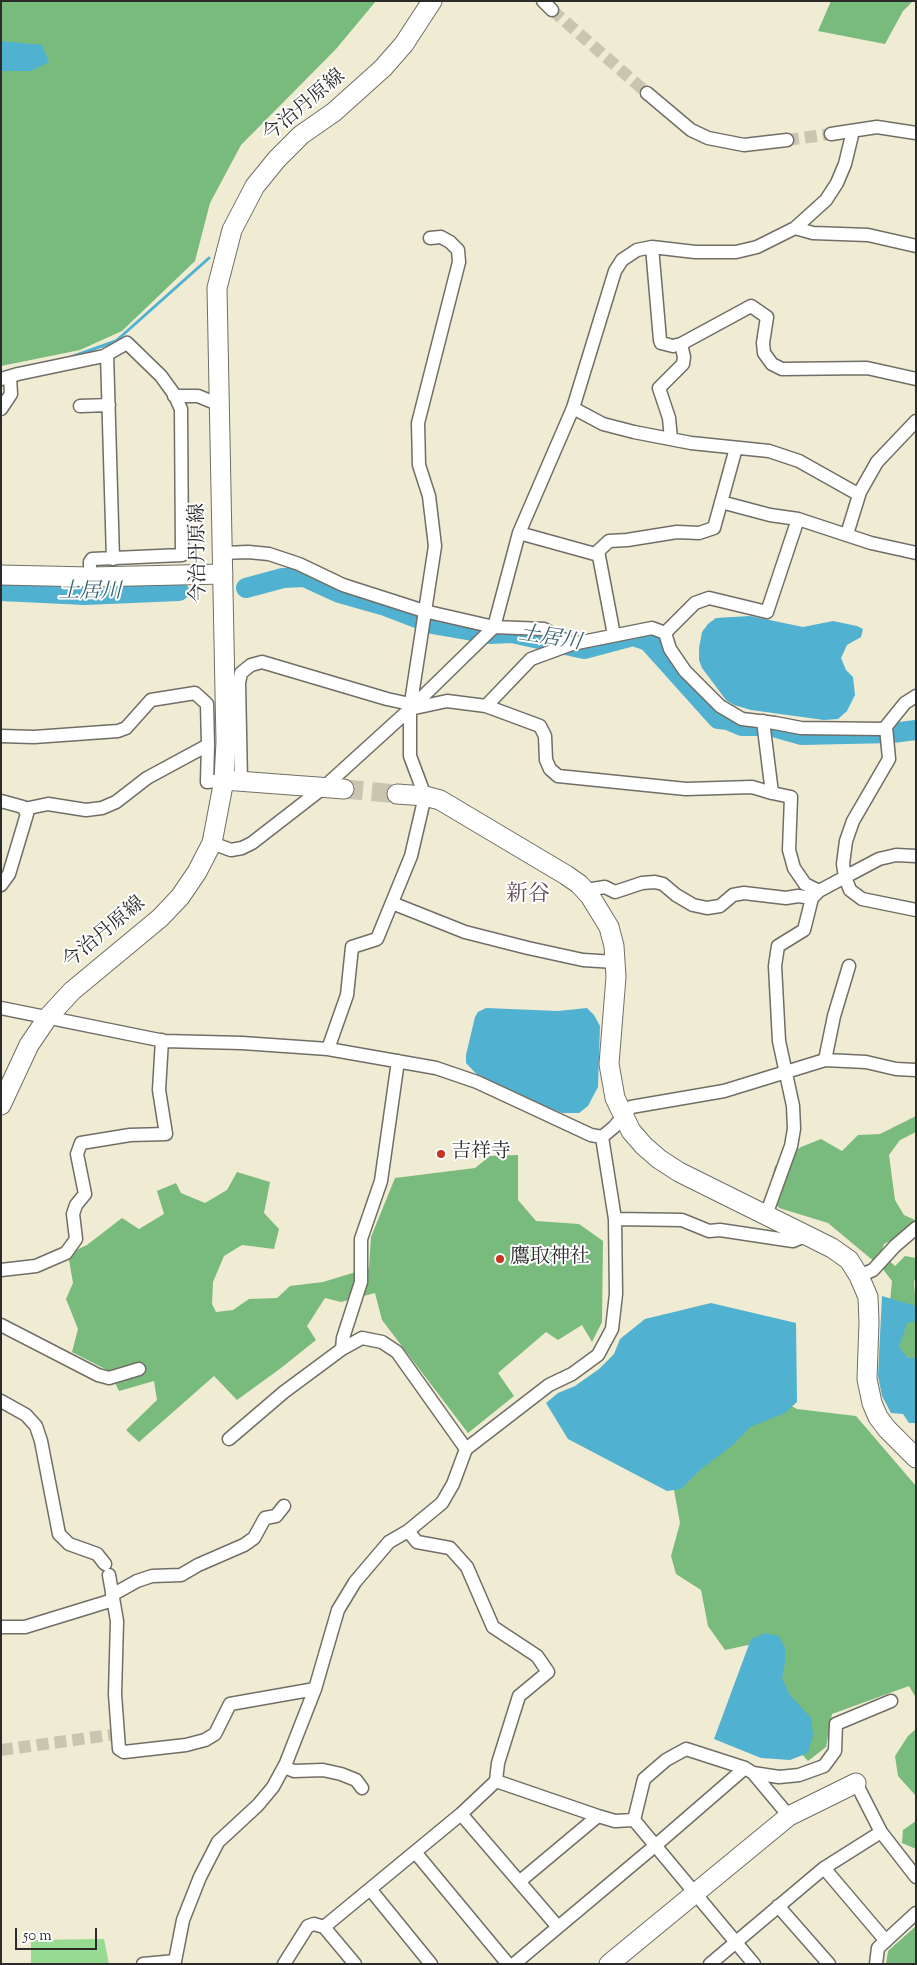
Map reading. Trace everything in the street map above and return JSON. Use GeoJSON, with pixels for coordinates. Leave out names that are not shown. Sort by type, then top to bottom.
{"type":"FeatureCollection","features":[{"type":"Feature","properties":{"kind":"street","name":"今治丹原線"},"geometry":{"type":"LineString","coordinates":[[1,1105],[29,1045],[48,1017],[72,991],[160,918],[189,884],[212,843],[232,781],[226,742],[218,288],[232,230],[255,186],[276,160],[301,135],[334,112],[384,68],[404,44],[432,1]]}},
{"type":"Feature","properties":{"kind":"street"},"geometry":{"type":"LineString","coordinates":[[647,93],[691,130],[708,138],[744,145],[787,140]]}},
{"type":"Feature","properties":{"kind":"street"},"geometry":{"type":"LineString","coordinates":[[831,134],[877,127],[916,132]]}},
{"type":"Feature","properties":{"kind":"street"},"geometry":{"type":"LineString","coordinates":[[212,843],[231,850],[242,848],[323,788],[494,627],[519,534],[573,408],[614,271],[622,260],[637,250],[652,247],[695,252],[736,252],[757,247],[795,228],[826,200],[837,183],[845,164],[853,131]]}},
{"type":"Feature","properties":{"kind":"street"},"geometry":{"type":"LineString","coordinates":[[795,228],[813,234],[868,235],[916,246]]}},
{"type":"Feature","properties":{"kind":"street"},"geometry":{"type":"LineString","coordinates":[[328,1049],[347,995],[352,947],[376,939],[412,856],[425,796],[410,756],[410,707],[435,546],[430,496],[419,465],[418,423],[459,262],[458,250],[450,242],[440,236],[430,238]]}},
{"type":"Feature","properties":{"kind":"street"},"geometry":{"type":"LineString","coordinates":[[652,247],[660,340],[662,343],[673,346],[681,344],[751,306],[767,317],[763,343],[764,353],[772,364],[782,369],[867,368],[916,378]]}},
{"type":"Feature","properties":{"kind":"street"},"geometry":{"type":"LineString","coordinates":[[1,409],[11,394],[5,378],[107,354],[127,343],[161,376],[181,409],[182,555],[92,559],[90,562],[90,578]]}},
{"type":"Feature","properties":{"kind":"street"},"geometry":{"type":"LineString","coordinates":[[671,439],[669,418],[659,388],[662,383],[684,364],[681,344]]}},
{"type":"Feature","properties":{"kind":"street"},"geometry":{"type":"LineString","coordinates":[[107,354],[113,558]]}},
{"type":"Feature","properties":{"kind":"street"},"geometry":{"type":"LineString","coordinates":[[174,396],[198,396],[220,405]]}},
{"type":"Feature","properties":{"kind":"street"},"geometry":{"type":"LineString","coordinates":[[80,406],[109,405]]}},
{"type":"Feature","properties":{"kind":"street"},"geometry":{"type":"LineString","coordinates":[[573,408],[603,424],[671,439],[769,451],[799,461],[856,493],[860,492]]}},
{"type":"Feature","properties":{"kind":"street"},"geometry":{"type":"LineString","coordinates":[[847,534],[860,492],[877,462],[916,421]]}},
{"type":"Feature","properties":{"kind":"street"},"geometry":{"type":"LineString","coordinates":[[519,534],[595,554],[609,541],[677,532],[699,533],[714,528],[736,448]]}},
{"type":"Feature","properties":{"kind":"street"},"geometry":{"type":"LineString","coordinates":[[721,502],[770,515],[798,519],[895,550],[916,553]]}},
{"type":"Feature","properties":{"kind":"street"},"geometry":{"type":"LineString","coordinates":[[665,632],[695,604],[709,598],[767,612],[798,519]]}},
{"type":"Feature","properties":{"kind":"street"},"geometry":{"type":"LineString","coordinates":[[598,550],[614,635]]}},
{"type":"Feature","properties":{"kind":"street"},"geometry":{"type":"LineString","coordinates":[[223,553],[248,552],[269,554],[299,564],[343,585],[424,611],[494,627],[544,629],[572,644]]}},
{"type":"Feature","properties":{"kind":"street"},"geometry":{"type":"LineString","coordinates":[[1,575],[90,578],[223,574]]}},
{"type":"Feature","properties":{"kind":"street"},"geometry":{"type":"LineString","coordinates":[[486,706],[531,659],[572,644],[614,635],[652,628],[665,632]]}},
{"type":"Feature","properties":{"kind":"street"},"geometry":{"type":"LineString","coordinates":[[665,632],[670,649],[685,671],[720,706],[742,718],[801,728],[886,728]]}},
{"type":"Feature","properties":{"kind":"street"},"geometry":{"type":"LineString","coordinates":[[232,781],[241,673],[251,664],[262,662],[410,707],[448,701],[486,706],[540,726],[545,736],[546,760],[550,769],[558,776],[686,789],[752,787],[791,797],[789,850],[794,868],[805,884],[816,895]]}},
{"type":"Feature","properties":{"kind":"street"},"geometry":{"type":"LineString","coordinates":[[1,736],[34,737],[118,732],[126,728],[151,700],[194,693],[207,704],[207,782],[232,781],[344,789]]}},
{"type":"Feature","properties":{"kind":"street"},"geometry":{"type":"LineString","coordinates":[[916,696],[905,702],[886,728],[889,759],[852,821],[846,841],[843,864],[850,890],[862,900],[916,910]]}},
{"type":"Feature","properties":{"kind":"street"},"geometry":{"type":"LineString","coordinates":[[763,722],[772,793]]}},
{"type":"Feature","properties":{"kind":"street"},"geometry":{"type":"LineString","coordinates":[[1,801],[24,808],[48,804],[86,810],[102,808],[116,802],[147,778],[208,745]]}},
{"type":"Feature","properties":{"kind":"street"},"geometry":{"type":"LineString","coordinates":[[397,794],[425,796],[440,800],[566,875],[586,890],[600,911],[614,946],[615,962],[609,1064],[615,1098],[631,1131],[659,1159],[679,1172],[807,1235],[832,1248],[849,1260],[860,1276],[868,1297],[867,1379],[872,1403],[878,1417],[887,1429],[916,1458]]}},
{"type":"Feature","properties":{"kind":"street"},"geometry":{"type":"LineString","coordinates":[[1,885],[9,874],[25,823],[27,814],[24,808]]}},
{"type":"Feature","properties":{"kind":"street"},"geometry":{"type":"LineString","coordinates":[[586,890],[605,887],[615,892],[642,883],[655,882],[663,884],[676,895],[693,905],[707,908],[720,906],[733,895],[744,893],[786,898],[816,895],[879,859],[896,855],[916,856]]}},
{"type":"Feature","properties":{"kind":"street"},"geometry":{"type":"LineString","coordinates":[[766,1215],[791,1146],[794,1129],[793,1106],[779,1041],[775,966],[778,946],[804,930],[816,895]]}},
{"type":"Feature","properties":{"kind":"street"},"geometry":{"type":"LineString","coordinates":[[392,903],[465,932],[583,960],[615,962]]}},
{"type":"Feature","properties":{"kind":"street"},"geometry":{"type":"LineString","coordinates":[[825,1060],[834,1016],[849,966]]}},
{"type":"Feature","properties":{"kind":"street"},"geometry":{"type":"LineString","coordinates":[[1,1008],[162,1040],[328,1049],[436,1068],[477,1082],[591,1136],[602,1137],[624,1117],[631,1107],[724,1091],[785,1074],[825,1060],[866,1062],[896,1069],[916,1070]]}},
{"type":"Feature","properties":{"kind":"street"},"geometry":{"type":"LineString","coordinates":[[1,1270],[36,1266],[66,1253],[76,1239],[73,1214],[76,1205],[86,1194],[77,1154],[81,1143],[130,1135],[166,1134],[159,1090],[162,1040]]}},
{"type":"Feature","properties":{"kind":"street"},"geometry":{"type":"LineString","coordinates":[[342,1349],[343,1338],[361,1282],[361,1239],[381,1181],[398,1061]]}},
{"type":"Feature","properties":{"kind":"street"},"geometry":{"type":"LineString","coordinates":[[144,1964],[175,1961],[183,1920],[200,1878],[218,1842],[258,1805],[273,1787],[284,1767],[315,1689],[338,1610],[354,1582],[389,1542],[408,1531],[442,1503],[453,1484],[466,1449],[549,1385],[572,1374],[598,1355],[612,1329],[616,1294],[615,1219],[602,1137]]}},
{"type":"Feature","properties":{"kind":"street"},"geometry":{"type":"LineString","coordinates":[[615,1219],[682,1220],[710,1231],[720,1230],[794,1241],[807,1235]]}},
{"type":"Feature","properties":{"kind":"street"},"geometry":{"type":"LineString","coordinates":[[860,1276],[873,1270],[895,1246],[916,1228]]}},
{"type":"Feature","properties":{"kind":"street"},"geometry":{"type":"LineString","coordinates":[[1,1325],[98,1375],[109,1378],[139,1370]]}},
{"type":"Feature","properties":{"kind":"street"},"geometry":{"type":"LineString","coordinates":[[229,1440],[284,1392],[342,1349],[362,1338],[382,1342],[397,1352],[466,1449]]}},
{"type":"Feature","properties":{"kind":"street"},"geometry":{"type":"LineString","coordinates":[[1,1401],[26,1415],[36,1426],[41,1441],[59,1534],[69,1544],[97,1554],[107,1569],[117,1621],[115,1694],[119,1749],[124,1752],[186,1745],[206,1740],[215,1734],[230,1704],[315,1689]]}},
{"type":"Feature","properties":{"kind":"street"},"geometry":{"type":"LineString","coordinates":[[1,1627],[25,1627],[113,1598],[137,1581],[152,1576],[181,1575],[198,1565],[244,1545],[254,1538],[265,1518],[276,1516],[284,1506]]}},
{"type":"Feature","properties":{"kind":"street"},"geometry":{"type":"LineString","coordinates":[[324,1927],[461,1814],[496,1781],[498,1763],[519,1696],[548,1672],[537,1656],[493,1626],[466,1567],[450,1548],[417,1542],[408,1531]]}},
{"type":"Feature","properties":{"kind":"street"},"geometry":{"type":"LineString","coordinates":[[634,1820],[644,1779],[666,1760],[686,1749],[749,1771],[778,1777],[799,1776],[824,1766],[835,1751],[836,1724],[891,1701]]}},
{"type":"Feature","properties":{"kind":"street"},"geometry":{"type":"LineString","coordinates":[[284,1767],[294,1771],[323,1770],[341,1774],[356,1780],[362,1788]]}},
{"type":"Feature","properties":{"kind":"street"},"geometry":{"type":"LineString","coordinates":[[749,1771],[789,1816]]}},
{"type":"Feature","properties":{"kind":"street"},"geometry":{"type":"LineString","coordinates":[[514,1964],[749,1771]]}},
{"type":"Feature","properties":{"kind":"street"},"geometry":{"type":"LineString","coordinates":[[496,1781],[598,1816],[615,1820],[634,1820],[754,1964]]}},
{"type":"Feature","properties":{"kind":"street"},"geometry":{"type":"LineString","coordinates":[[609,1964],[789,1816],[856,1783],[881,1832],[916,1877]]}},
{"type":"Feature","properties":{"kind":"street"},"geometry":{"type":"LineString","coordinates":[[461,1814],[558,1928]]}},
{"type":"Feature","properties":{"kind":"street"},"geometry":{"type":"LineString","coordinates":[[519,1882],[598,1816]]}},
{"type":"Feature","properties":{"kind":"street"},"geometry":{"type":"LineString","coordinates":[[710,1964],[824,1868],[881,1832]]}},
{"type":"Feature","properties":{"kind":"street"},"geometry":{"type":"LineString","coordinates":[[415,1852],[508,1964]]}},
{"type":"Feature","properties":{"kind":"street"},"geometry":{"type":"LineString","coordinates":[[824,1868],[886,1940]]}},
{"type":"Feature","properties":{"kind":"street"},"geometry":{"type":"LineString","coordinates":[[370,1889],[431,1964]]}},
{"type":"Feature","properties":{"kind":"street"},"geometry":{"type":"LineString","coordinates":[[778,1906],[829,1964]]}},
{"type":"Feature","properties":{"kind":"street"},"geometry":{"type":"LineString","coordinates":[[876,1964],[878,1948],[916,1913]]}},
{"type":"Feature","properties":{"kind":"street"},"geometry":{"type":"LineString","coordinates":[[284,1964],[308,1926],[314,1924],[324,1927],[344,1959],[355,1964]]}},
{"type":"Feature","properties":{"kind":"green space"},"geometry":{"type":"Polygon","coordinates":[[[1,1],[376,1],[336,49],[241,145],[210,203],[195,261],[122,331],[80,350],[1,366],[1,1]]]}},
{"type":"Feature","properties":{"kind":"green space"},"geometry":{"type":"Polygon","coordinates":[[[831,1],[913,1],[903,11],[885,44],[818,31],[831,1]]]}},
{"type":"Feature","properties":{"kind":"green space"},"geometry":{"type":"Polygon","coordinates":[[[916,1116],[916,1132],[900,1140],[889,1155],[895,1200],[904,1215],[915,1220],[908,1232],[884,1244],[881,1253],[895,1266],[905,1256],[916,1258],[916,1279],[914,1281],[916,1311],[890,1301],[892,1281],[882,1268],[828,1223],[779,1208],[768,1193],[775,1166],[801,1147],[821,1139],[842,1151],[858,1135],[880,1134],[916,1116]]]}},
{"type":"Feature","properties":{"kind":"green space"},"geometry":{"type":"Polygon","coordinates":[[[518,1155],[518,1200],[536,1221],[579,1224],[603,1241],[602,1322],[592,1342],[582,1325],[558,1340],[546,1332],[498,1373],[514,1396],[468,1433],[382,1320],[375,1293],[341,1302],[325,1298],[307,1326],[316,1340],[281,1368],[237,1400],[214,1376],[139,1442],[126,1430],[157,1400],[154,1381],[119,1391],[109,1371],[72,1352],[78,1329],[66,1299],[73,1283],[68,1254],[87,1245],[122,1218],[139,1229],[164,1214],[157,1191],[176,1183],[181,1193],[205,1203],[227,1190],[237,1172],[270,1182],[264,1213],[279,1229],[274,1249],[242,1245],[224,1256],[213,1282],[212,1304],[216,1312],[233,1310],[249,1299],[277,1298],[290,1286],[323,1282],[369,1268],[371,1237],[395,1178],[475,1168],[490,1156],[518,1155]]]}},
{"type":"Feature","properties":{"kind":"green space"},"geometry":{"type":"Polygon","coordinates":[[[916,1313],[916,1363],[893,1348],[904,1318],[916,1313]]]}},
{"type":"Feature","properties":{"kind":"green space"},"geometry":{"type":"Polygon","coordinates":[[[775,1397],[797,1409],[856,1416],[916,1486],[916,1698],[909,1686],[832,1714],[826,1747],[808,1761],[797,1749],[767,1641],[725,1650],[708,1626],[701,1590],[676,1574],[671,1556],[680,1523],[672,1479],[775,1397]]]}},
{"type":"Feature","properties":{"kind":"green space"},"geometry":{"type":"Polygon","coordinates":[[[916,1729],[916,1796],[898,1776],[895,1756],[908,1736],[916,1729]]]}},
{"type":"Feature","properties":{"kind":"green space"},"geometry":{"type":"Polygon","coordinates":[[[916,1821],[916,1849],[902,1843],[903,1830],[916,1821]]]}},
{"type":"Feature","properties":{"kind":"green space"},"geometry":{"type":"Polygon","coordinates":[[[916,1926],[916,1964],[886,1964],[888,1951],[916,1926]]]}},
{"type":"Feature","properties":{"kind":"green space"},"geometry":{"type":"Polygon","coordinates":[[[104,1939],[109,1964],[31,1964],[31,1940],[104,1939]]]}},
{"type":"Feature","properties":{"kind":"water"},"geometry":{"type":"Polygon","coordinates":[[[1,41],[42,45],[49,62],[31,71],[1,71],[1,41]]]}},
{"type":"Feature","properties":{"kind":"water"},"geometry":{"type":"Polygon","coordinates":[[[750,616],[803,627],[833,621],[863,629],[861,637],[847,645],[841,658],[846,670],[853,677],[855,695],[847,711],[838,719],[824,720],[751,710],[734,705],[726,700],[702,668],[699,660],[702,632],[716,618],[750,616]]]}},
{"type":"Feature","properties":{"kind":"water"},"geometry":{"type":"Polygon","coordinates":[[[486,1008],[558,1011],[587,1008],[594,1015],[600,1026],[598,1087],[588,1106],[579,1113],[562,1113],[485,1083],[466,1063],[466,1055],[475,1017],[478,1012],[486,1008]]]}},
{"type":"Feature","properties":{"kind":"water"},"geometry":{"type":"Polygon","coordinates":[[[882,1296],[916,1306],[916,1321],[907,1323],[899,1347],[908,1358],[916,1358],[916,1423],[909,1423],[903,1414],[891,1413],[882,1396],[878,1376],[882,1296]]]}},
{"type":"Feature","properties":{"kind":"water"},"geometry":{"type":"Polygon","coordinates":[[[711,1303],[796,1323],[797,1402],[785,1413],[750,1427],[733,1445],[701,1469],[681,1489],[667,1491],[568,1439],[546,1403],[558,1393],[575,1386],[599,1369],[614,1354],[620,1339],[645,1319],[711,1303]]]}},
{"type":"Feature","properties":{"kind":"water"},"geometry":{"type":"Polygon","coordinates":[[[765,1633],[779,1636],[785,1648],[782,1679],[790,1695],[811,1718],[813,1735],[808,1753],[790,1760],[761,1758],[714,1739],[751,1639],[765,1633]]]}},
{"type":"Feature","properties":{"kind":"waterway"},"geometry":{"type":"LineString","coordinates":[[71,357],[116,341],[209,258]]}},
{"type":"Feature","properties":{"kind":"waterway","name":"土居川"},"geometry":{"type":"LineString","coordinates":[[246,588],[283,578],[304,577],[339,593],[385,606],[432,624],[490,634],[512,633],[584,649],[633,636],[648,641],[718,719],[728,720],[742,726],[770,726],[802,735],[892,733],[916,730]]}},
{"type":"Feature","properties":{"kind":"waterway","name":"土居川"},"geometry":{"type":"LineString","coordinates":[[1,591],[85,595],[179,591]]}},
{"type":"Feature","properties":{"kind":"tunnel"},"geometry":{"type":"LineString","coordinates":[[552,10],[647,93]]}},
{"type":"Feature","properties":{"kind":"tunnel"},"geometry":{"type":"LineString","coordinates":[[787,140],[831,134]]}},
{"type":"Feature","properties":{"kind":"tunnel"},"geometry":{"type":"LineString","coordinates":[[344,789],[397,794]]}},
{"type":"Feature","properties":{"kind":"tunnel"},"geometry":{"type":"LineString","coordinates":[[1,1750],[118,1734]]}},
{"type":"Feature","properties":{"kind":"place","name":"吉祥寺"},"geometry":{"type":"Point","coordinates":[441,1154]}},
{"type":"Feature","properties":{"kind":"place","name":"鷹取神社"},"geometry":{"type":"Point","coordinates":[500,1259]}},
{"type":"Feature","properties":{"kind":"district","name":"新谷"},"geometry":{"type":"Point","coordinates":[528,896]}}]}
